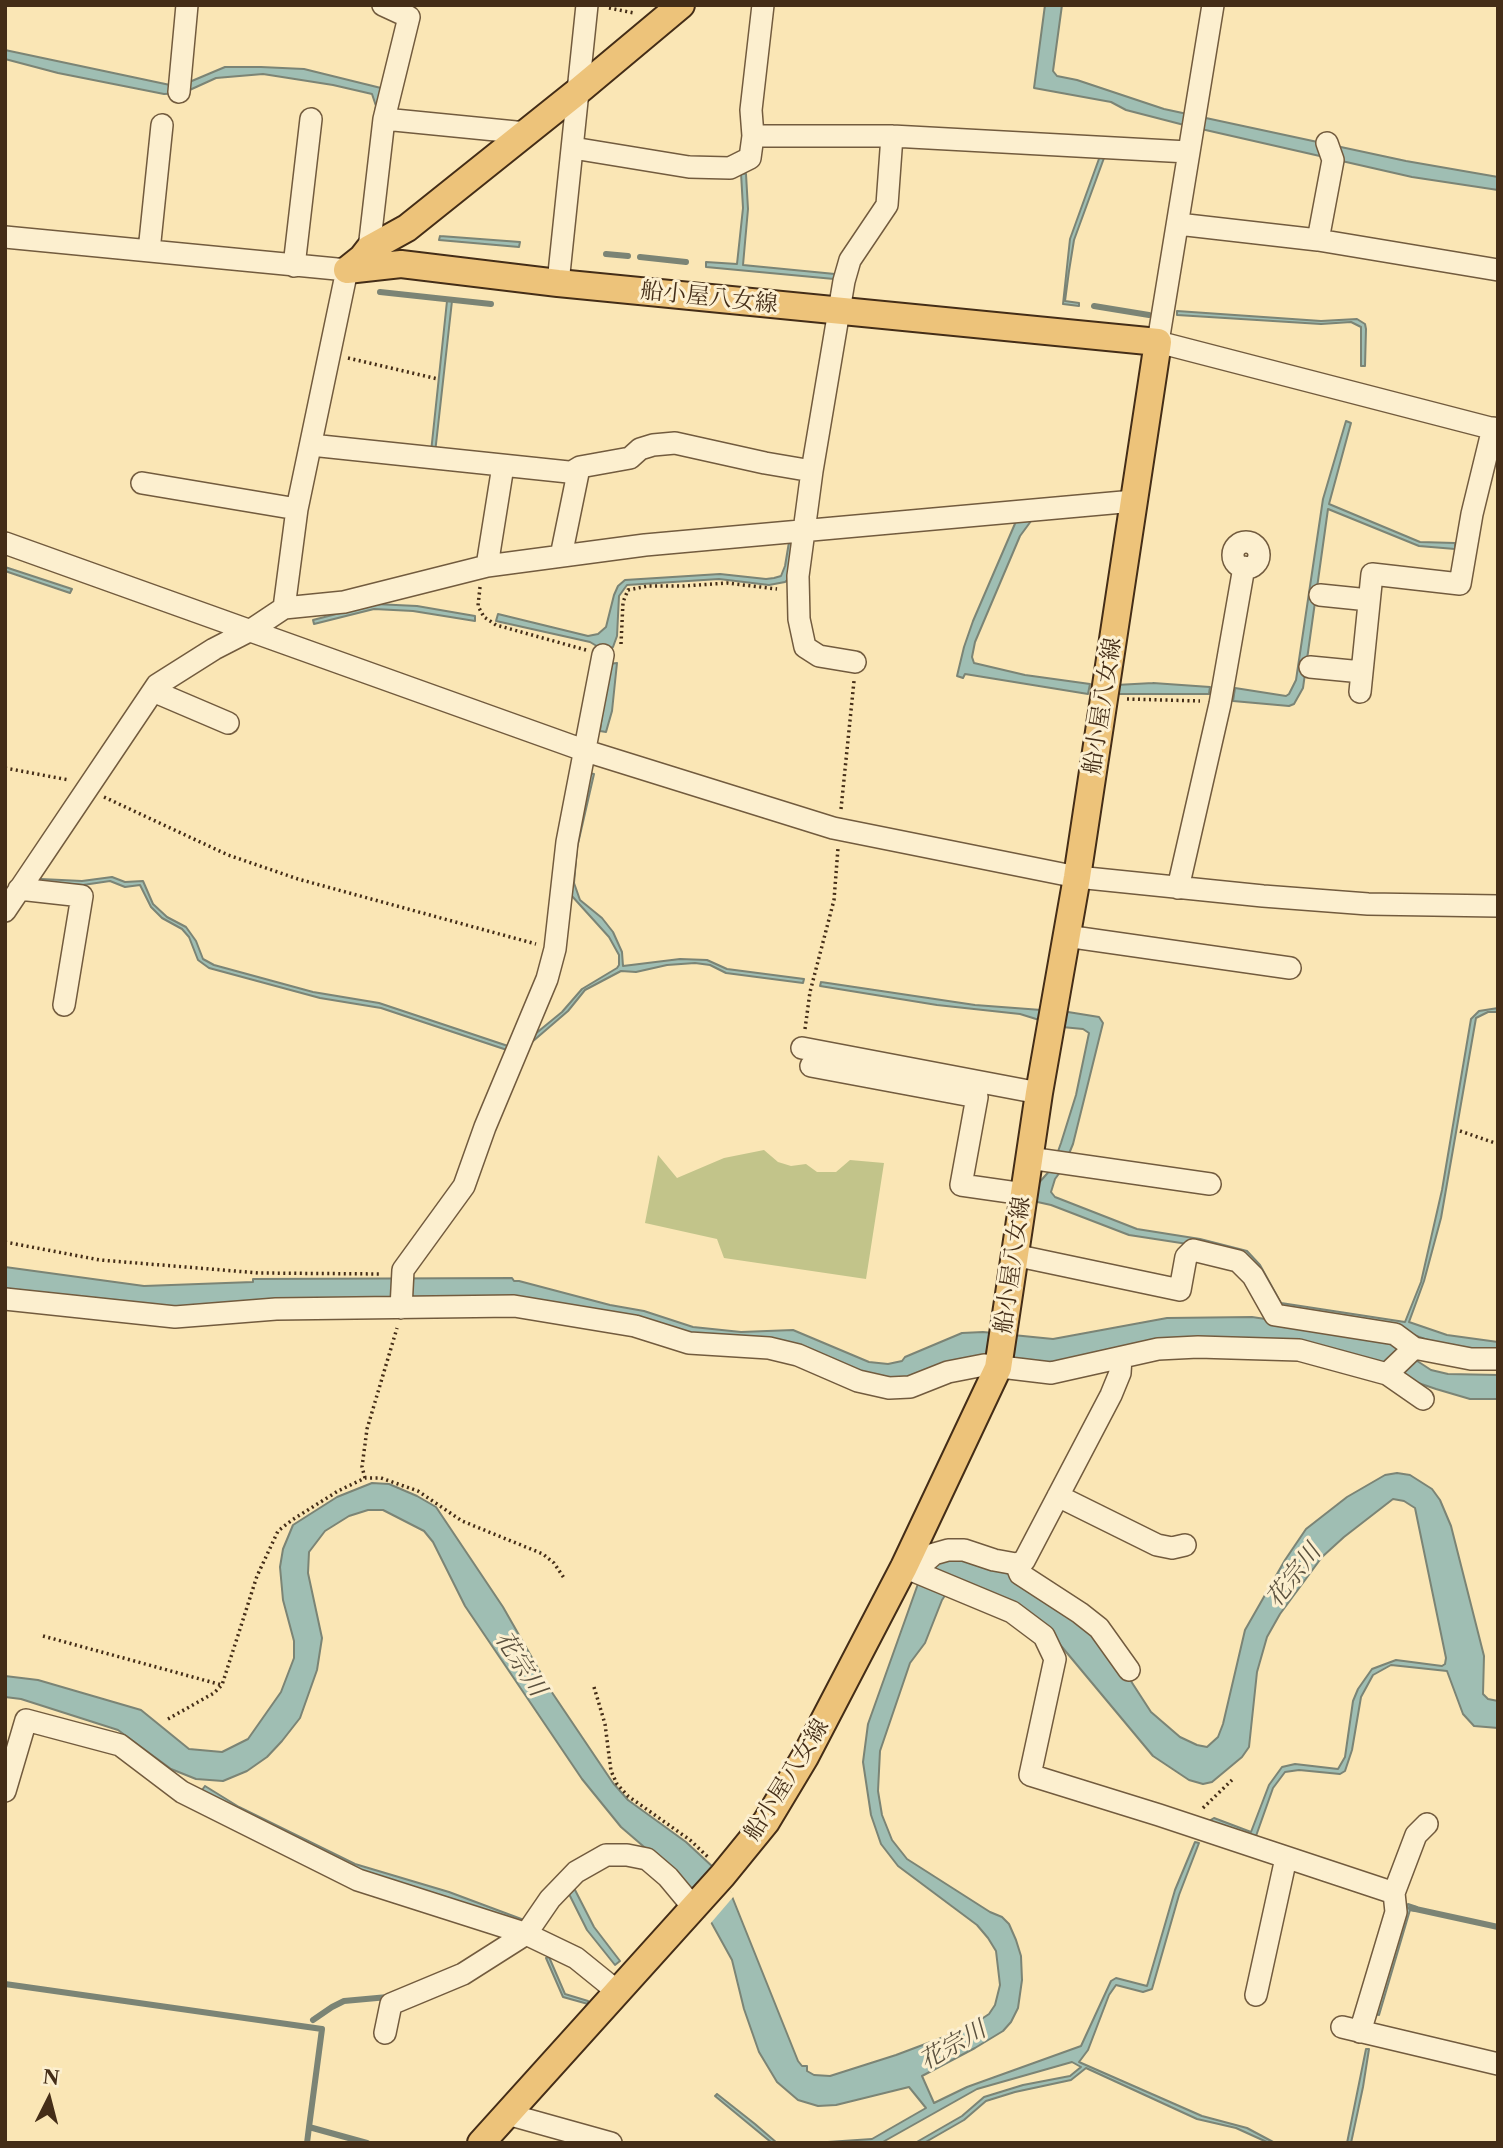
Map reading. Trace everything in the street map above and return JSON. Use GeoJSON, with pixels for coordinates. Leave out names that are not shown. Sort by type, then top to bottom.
{"type":"FeatureCollection","features":[{"type":"Feature","properties":{"kind":"main road"},"geometry":{"type":"LineString","coordinates":[[347,270],[369,249],[407,228],[681,5]]}},
{"type":"Feature","properties":{"kind":"main road","name":"船小屋八女線"},"geometry":{"type":"LineString","coordinates":[[347,270],[401,264],[558,283],[1158,342],[1077,877],[1039,1093],[1047,1161],[1024,1195],[998,1366],[911,1570],[766,1822],[723,1874],[481,2143]]}},
{"type":"Feature","properties":{"kind":"street"},"geometry":{"type":"LineString","coordinates":[[178,92],[187,5]]}},
{"type":"Feature","properties":{"kind":"street"},"geometry":{"type":"LineString","coordinates":[[369,249],[384,119],[410,11],[383,5]]}},
{"type":"Feature","properties":{"kind":"street"},"geometry":{"type":"LineString","coordinates":[[558,283],[587,5]]}},
{"type":"Feature","properties":{"kind":"street"},"geometry":{"type":"LineString","coordinates":[[573,148],[689,167],[730,168],[750,158],[753,136],[751,110],[763,5]]}},
{"type":"Feature","properties":{"kind":"street"},"geometry":{"type":"LineString","coordinates":[[1213,5],[1158,342],[1495,429],[1472,514],[1461,584],[1372,574],[1361,682],[1310,667]]}},
{"type":"Feature","properties":{"kind":"street"},"geometry":{"type":"LineString","coordinates":[[295,266],[311,119]]}},
{"type":"Feature","properties":{"kind":"street"},"geometry":{"type":"LineString","coordinates":[[384,119],[526,133]]}},
{"type":"Feature","properties":{"kind":"street"},"geometry":{"type":"LineString","coordinates":[[149,251],[162,125]]}},
{"type":"Feature","properties":{"kind":"street"},"geometry":{"type":"LineString","coordinates":[[753,136],[892,136],[1188,152]]}},
{"type":"Feature","properties":{"kind":"street"},"geometry":{"type":"LineString","coordinates":[[855,662],[818,656],[805,646],[799,619],[799,580],[812,471],[850,260],[887,205],[892,136]]}},
{"type":"Feature","properties":{"kind":"street"},"geometry":{"type":"LineString","coordinates":[[1318,240],[1333,160],[1327,143]]}},
{"type":"Feature","properties":{"kind":"street"},"geometry":{"type":"LineString","coordinates":[[1178,223],[1318,240],[1498,270]]}},
{"type":"Feature","properties":{"kind":"street"},"geometry":{"type":"LineString","coordinates":[[5,237],[347,270],[297,509],[284,608]]}},
{"type":"Feature","properties":{"kind":"street"},"geometry":{"type":"LineString","coordinates":[[570,473],[580,467],[630,458],[640,449],[653,445],[675,443],[812,471]]}},
{"type":"Feature","properties":{"kind":"street"},"geometry":{"type":"LineString","coordinates":[[311,445],[578,474],[561,556]]}},
{"type":"Feature","properties":{"kind":"street"},"geometry":{"type":"LineString","coordinates":[[484,567],[503,466]]}},
{"type":"Feature","properties":{"kind":"street"},"geometry":{"type":"LineString","coordinates":[[142,483],[297,509]]}},
{"type":"Feature","properties":{"kind":"street"},"geometry":{"type":"LineString","coordinates":[[5,911],[157,685],[214,649],[251,631],[284,608],[344,602],[484,567],[645,545],[1134,501]]}},
{"type":"Feature","properties":{"kind":"street"},"geometry":{"type":"LineString","coordinates":[[5,543],[586,751],[839,829],[1077,877],[1368,904],[1498,906]]}},
{"type":"Feature","properties":{"kind":"street"},"geometry":{"type":"LineString","coordinates":[[1178,888],[1221,702],[1244,568]]}},
{"type":"Feature","properties":{"kind":"street"},"geometry":{"type":"LineString","coordinates":[[1320,595],[1369,600]]}},
{"type":"Feature","properties":{"kind":"street"},"geometry":{"type":"LineString","coordinates":[[401,1306],[403,1275],[464,1185],[485,1127],[547,979],[555,949],[567,842],[603,655]]}},
{"type":"Feature","properties":{"kind":"street"},"geometry":{"type":"LineString","coordinates":[[153,691],[228,723]]}},
{"type":"Feature","properties":{"kind":"street"},"geometry":{"type":"LineString","coordinates":[[19,889],[82,896],[64,1005]]}},
{"type":"Feature","properties":{"kind":"street"},"geometry":{"type":"LineString","coordinates":[[1066,936],[1290,968]]}},
{"type":"Feature","properties":{"kind":"street"},"geometry":{"type":"LineString","coordinates":[[807,1057],[1039,1093]]}},
{"type":"Feature","properties":{"kind":"street"},"geometry":{"type":"LineString","coordinates":[[807,1057],[977,1097],[961,1185],[1024,1195]]}},
{"type":"Feature","properties":{"kind":"street"},"geometry":{"type":"LineString","coordinates":[[1047,1161],[1210,1184]]}},
{"type":"Feature","properties":{"kind":"street"},"geometry":{"type":"LineString","coordinates":[[1014,1255],[1180,1290],[1186,1256],[1193,1250],[1238,1261],[1253,1276],[1275,1315],[1395,1334],[1413,1350],[1471,1359],[1498,1359]]}},
{"type":"Feature","properties":{"kind":"street"},"geometry":{"type":"LineString","coordinates":[[6,1303],[175,1317],[276,1309],[514,1306],[635,1326],[690,1343],[769,1348],[798,1355],[858,1381],[889,1388],[910,1388],[961,1368],[984,1365],[1051,1373],[1158,1349],[1198,1347],[1299,1350],[1388,1373],[1423,1399]]}},
{"type":"Feature","properties":{"kind":"street"},"geometry":{"type":"LineString","coordinates":[[1388,1373],[1413,1350]]}},
{"type":"Feature","properties":{"kind":"street"},"geometry":{"type":"LineString","coordinates":[[911,1570],[934,1554],[948,1550],[964,1550],[1016,1564],[1024,1560],[1111,1395],[1120,1373],[1121,1358]]}},
{"type":"Feature","properties":{"kind":"street"},"geometry":{"type":"LineString","coordinates":[[1058,1496],[1157,1545],[1172,1548],[1185,1545]]}},
{"type":"Feature","properties":{"kind":"street"},"geometry":{"type":"LineString","coordinates":[[1016,1564],[1020,1574],[1099,1628],[1129,1670]]}},
{"type":"Feature","properties":{"kind":"street"},"geometry":{"type":"LineString","coordinates":[[911,1570],[1013,1612],[1044,1636],[1055,1659],[1030,1775],[1394,1893]]}},
{"type":"Feature","properties":{"kind":"street"},"geometry":{"type":"LineString","coordinates":[[5,1791],[15,1718],[120,1745],[182,1792],[358,1880],[526,1934],[576,1958],[618,1992]]}},
{"type":"Feature","properties":{"kind":"street"},"geometry":{"type":"LineString","coordinates":[[1427,1824],[1416,1835],[1394,1893],[1396,1912],[1351,2029],[1498,2064]]}},
{"type":"Feature","properties":{"kind":"street"},"geometry":{"type":"LineString","coordinates":[[385,2033],[391,2004],[463,1974],[526,1934],[550,1899],[576,1872],[606,1855],[647,1859],[668,1877],[694,1906]]}},
{"type":"Feature","properties":{"kind":"street"},"geometry":{"type":"LineString","coordinates":[[1256,1995],[1286,1858]]}},
{"type":"Feature","properties":{"kind":"street"},"geometry":{"type":"LineString","coordinates":[[507,2114],[611,2143]]}},
{"type":"Feature","properties":{"kind":"path"},"geometry":{"type":"LineString","coordinates":[[330,354],[438,379]]}},
{"type":"Feature","properties":{"kind":"path"},"geometry":{"type":"LineString","coordinates":[[484,567],[478,606],[484,617],[496,625],[603,655],[620,650],[622,602],[628,590],[648,586],[727,583],[779,589],[799,580]]}},
{"type":"Feature","properties":{"kind":"path"},"geometry":{"type":"LineString","coordinates":[[807,1057],[810,992],[834,900],[855,662]]}},
{"type":"Feature","properties":{"kind":"path"},"geometry":{"type":"LineString","coordinates":[[1104,698],[1221,702]]}},
{"type":"Feature","properties":{"kind":"path"},"geometry":{"type":"LineString","coordinates":[[5,768],[75,781],[86,789],[228,855],[298,879],[555,949]]}},
{"type":"Feature","properties":{"kind":"path"},"geometry":{"type":"LineString","coordinates":[[1460,1131],[1498,1144]]}},
{"type":"Feature","properties":{"kind":"path"},"geometry":{"type":"LineString","coordinates":[[5,1242],[100,1260],[259,1273],[403,1275]]}},
{"type":"Feature","properties":{"kind":"path"},"geometry":{"type":"LineString","coordinates":[[365,1478],[362,1466],[367,1429],[401,1306]]}},
{"type":"Feature","properties":{"kind":"path"},"geometry":{"type":"LineString","coordinates":[[168,1719],[214,1693],[222,1685],[257,1576],[278,1531],[338,1491],[365,1478],[381,1478],[418,1491],[462,1521],[543,1554],[554,1563],[564,1578]]}},
{"type":"Feature","properties":{"kind":"path"},"geometry":{"type":"LineString","coordinates":[[43,1636],[222,1685]]}},
{"type":"Feature","properties":{"kind":"path"},"geometry":{"type":"LineString","coordinates":[[594,1687],[605,1724],[611,1771],[617,1784],[649,1813],[691,1840],[723,1874]]}},
{"type":"Feature","properties":{"kind":"path"},"geometry":{"type":"LineString","coordinates":[[1186,1824],[1232,1780]]}},
{"type":"Feature","properties":{"kind":"green space"},"geometry":{"type":"Polygon","coordinates":[[[764,1150],[778,1162],[791,1166],[806,1164],[817,1172],[836,1172],[850,1160],[884,1163],[866,1279],[724,1258],[717,1239],[645,1223],[658,1155],[677,1178],[724,1158],[764,1150]]]}},
{"type":"Feature","properties":{"kind":"water"},"geometry":{"type":"Polygon","coordinates":[[[1045,5],[1062,5],[1053,71],[1057,76],[1164,109],[1406,161],[1498,177],[1498,190],[1412,177],[1188,126],[1126,110],[1111,102],[1034,88],[1045,5]]]}},
{"type":"Feature","properties":{"kind":"water"},"geometry":{"type":"Polygon","coordinates":[[[5,50],[170,85],[187,83],[225,67],[261,67],[304,69],[385,89],[369,210],[363,209],[376,106],[372,94],[263,74],[216,78],[183,93],[164,94],[58,73],[5,59],[5,50]]]}},
{"type":"Feature","properties":{"kind":"water"},"geometry":{"type":"Polygon","coordinates":[[[1100,156],[1104,158],[1074,240],[1069,271],[1065,301],[1079,303],[1079,306],[1063,304],[1070,239],[1100,156]]]}},
{"type":"Feature","properties":{"kind":"water"},"geometry":{"type":"Polygon","coordinates":[[[741,173],[746,174],[748,209],[743,265],[835,274],[834,279],[706,267],[706,262],[737,264],[743,208],[741,173]]]}},
{"type":"Feature","properties":{"kind":"water"},"geometry":{"type":"Polygon","coordinates":[[[440,236],[520,242],[519,247],[439,240],[440,236]]]}},
{"type":"Feature","properties":{"kind":"water"},"geometry":{"type":"Polygon","coordinates":[[[447,301],[452,301],[435,453],[431,452],[447,301]]]}},
{"type":"Feature","properties":{"kind":"water"},"geometry":{"type":"Polygon","coordinates":[[[1177,311],[1321,321],[1357,319],[1365,324],[1366,329],[1365,366],[1361,366],[1361,327],[1351,322],[1321,324],[1177,315],[1177,311]]]}},
{"type":"Feature","properties":{"kind":"water"},"geometry":{"type":"Polygon","coordinates":[[[1346,421],[1351,423],[1329,504],[1420,542],[1455,543],[1455,549],[1419,546],[1328,509],[1303,688],[1294,704],[1289,706],[1233,701],[1235,688],[1286,696],[1296,680],[1323,499],[1346,421]]]}},
{"type":"Feature","properties":{"kind":"water"},"geometry":{"type":"Polygon","coordinates":[[[1034,517],[1020,536],[975,642],[972,657],[974,663],[1025,675],[1090,684],[1088,694],[965,674],[963,678],[957,676],[973,621],[1017,519],[1034,517]]]}},
{"type":"Feature","properties":{"kind":"water"},"geometry":{"type":"Polygon","coordinates":[[[789,542],[798,543],[793,575],[785,582],[769,585],[719,579],[627,585],[619,596],[617,636],[613,647],[605,651],[590,642],[496,621],[498,614],[588,636],[598,634],[606,627],[614,595],[625,580],[720,574],[774,578],[781,576],[789,542]]]}},
{"type":"Feature","properties":{"kind":"water"},"geometry":{"type":"Polygon","coordinates":[[[5,567],[72,589],[70,593],[5,571],[5,567]]]}},
{"type":"Feature","properties":{"kind":"water"},"geometry":{"type":"Polygon","coordinates":[[[375,604],[417,606],[475,616],[475,621],[413,611],[374,609],[314,624],[313,620],[375,604]]]}},
{"type":"Feature","properties":{"kind":"water"},"geometry":{"type":"Polygon","coordinates":[[[617,663],[612,711],[606,732],[600,731],[608,664],[617,663]]]}},
{"type":"Feature","properties":{"kind":"water"},"geometry":{"type":"Polygon","coordinates":[[[1153,683],[1210,687],[1209,694],[1115,694],[1116,685],[1153,683]]]}},
{"type":"Feature","properties":{"kind":"water"},"geometry":{"type":"Polygon","coordinates":[[[588,773],[594,774],[577,848],[574,883],[580,900],[602,918],[613,932],[622,952],[623,966],[680,959],[707,960],[727,969],[804,979],[803,983],[726,973],[710,965],[695,963],[667,965],[636,972],[621,971],[585,990],[568,1011],[532,1042],[529,1039],[562,1012],[582,989],[619,965],[619,955],[609,937],[571,895],[569,880],[588,773]]]}},
{"type":"Feature","properties":{"kind":"water"},"geometry":{"type":"Polygon","coordinates":[[[112,877],[125,882],[143,881],[153,904],[167,917],[186,927],[196,941],[203,959],[214,965],[313,992],[379,1003],[511,1047],[510,1051],[381,1008],[320,998],[209,968],[198,960],[189,937],[182,929],[162,918],[151,907],[140,885],[125,887],[110,881],[83,885],[41,882],[41,879],[82,881],[112,877]]]}},
{"type":"Feature","properties":{"kind":"water"},"geometry":{"type":"Polygon","coordinates":[[[821,982],[975,1005],[1099,1017],[1103,1023],[1073,1144],[1051,1192],[1055,1197],[1137,1229],[1200,1239],[1247,1251],[1260,1265],[1281,1303],[1405,1322],[1421,1282],[1442,1190],[1471,1019],[1479,1011],[1498,1008],[1498,1012],[1488,1012],[1476,1018],[1441,1218],[1424,1281],[1409,1322],[1447,1335],[1498,1342],[1498,1354],[1447,1347],[1400,1330],[1283,1310],[1252,1268],[1194,1245],[1129,1235],[1051,1205],[1033,1201],[1037,1185],[1052,1168],[1061,1143],[1076,1095],[1089,1033],[1083,1029],[1062,1027],[1020,1014],[937,1005],[820,986],[821,982]]]}},
{"type":"Feature","properties":{"kind":"water"},"geometry":{"type":"Polygon","coordinates":[[[5,1267],[144,1286],[253,1282],[253,1279],[512,1278],[514,1281],[610,1305],[644,1311],[693,1327],[741,1332],[793,1330],[869,1362],[888,1364],[902,1361],[905,1357],[962,1333],[983,1332],[1053,1339],[1167,1318],[1252,1317],[1392,1338],[1405,1353],[1431,1370],[1448,1374],[1498,1375],[1498,1399],[1470,1399],[1303,1344],[1048,1365],[897,1383],[544,1305],[186,1310],[5,1289],[5,1267]]]}},
{"type":"Feature","properties":{"kind":"water","name":"花宗川"},"geometry":{"type":"Polygon","coordinates":[[[1385,1475],[1410,1475],[1432,1489],[1451,1526],[1484,1656],[1483,1694],[1488,1699],[1498,1701],[1498,1728],[1474,1726],[1463,1714],[1447,1671],[1391,1665],[1373,1675],[1361,1697],[1352,1750],[1345,1771],[1340,1774],[1299,1770],[1285,1772],[1273,1788],[1256,1836],[1252,1838],[1209,1821],[1214,1818],[1251,1832],[1269,1785],[1282,1767],[1295,1764],[1338,1769],[1345,1757],[1353,1701],[1372,1669],[1396,1660],[1442,1666],[1445,1664],[1446,1658],[1415,1508],[1404,1501],[1393,1499],[1322,1557],[1280,1614],[1267,1637],[1257,1672],[1249,1747],[1242,1757],[1212,1782],[1203,1784],[1189,1780],[1153,1756],[1052,1635],[954,1582],[942,1600],[925,1643],[910,1663],[880,1751],[878,1791],[882,1815],[892,1840],[907,1859],[1002,1917],[1009,1924],[1021,1956],[1022,1980],[1018,2008],[1011,2022],[1003,2031],[975,2048],[922,2076],[934,2103],[967,2087],[1081,2046],[1111,1981],[1116,1978],[1147,1986],[1175,1890],[1195,1842],[1199,1843],[1179,1895],[1152,1989],[1143,1992],[1116,1985],[1109,1995],[1088,2050],[1079,2062],[1202,2116],[1247,2128],[1275,2143],[1269,2143],[1236,2128],[1197,2119],[1086,2068],[1071,2080],[986,2101],[964,2120],[924,2143],[915,2143],[962,2116],[984,2097],[1023,2085],[1070,2076],[1081,2067],[1072,2062],[977,2089],[881,2143],[813,2143],[872,2139],[926,2108],[909,2087],[836,2105],[818,2106],[798,2100],[777,2082],[759,2052],[744,2009],[732,1960],[711,1922],[650,1852],[621,1827],[582,1779],[465,1606],[433,1542],[424,1531],[383,1510],[368,1510],[349,1516],[325,1531],[309,1552],[308,1573],[322,1638],[317,1670],[300,1718],[267,1757],[247,1771],[223,1781],[196,1779],[171,1769],[118,1730],[21,1699],[5,1697],[5,1676],[38,1680],[141,1710],[189,1749],[222,1752],[248,1739],[281,1692],[294,1658],[294,1641],[283,1600],[280,1567],[283,1549],[293,1525],[337,1497],[372,1483],[389,1484],[417,1496],[436,1507],[503,1607],[551,1691],[613,1783],[628,1800],[686,1842],[714,1868],[731,1894],[798,2061],[802,2066],[807,2066],[807,2071],[814,2075],[830,2076],[968,2028],[989,2014],[995,2005],[1000,1985],[996,1951],[988,1938],[977,1925],[898,1866],[881,1844],[871,1815],[863,1762],[868,1724],[919,1581],[927,1571],[951,1556],[1005,1572],[1040,1592],[1095,1632],[1151,1712],[1180,1737],[1207,1747],[1218,1737],[1223,1724],[1245,1630],[1306,1529],[1347,1497],[1385,1475]]]}},
{"type":"Feature","properties":{"kind":"water"},"geometry":{"type":"Polygon","coordinates":[[[205,1786],[239,1807],[355,1864],[449,1892],[524,1920],[522,1924],[446,1897],[371,1876],[229,1809],[202,1790],[205,1786]]]}},
{"type":"Feature","properties":{"kind":"water"},"geometry":{"type":"Polygon","coordinates":[[[574,1888],[594,1927],[620,1961],[615,1965],[587,1930],[568,1892],[574,1888]]]}},
{"type":"Feature","properties":{"kind":"water"},"geometry":{"type":"Polygon","coordinates":[[[1408,1904],[1417,1907],[1416,1911],[1410,1910],[1379,2015],[1375,2014],[1408,1904]]]}},
{"type":"Feature","properties":{"kind":"water"},"geometry":{"type":"Polygon","coordinates":[[[549,1957],[565,1994],[588,2001],[588,2004],[563,1997],[546,1958],[549,1957]]]}},
{"type":"Feature","properties":{"kind":"water"},"geometry":{"type":"Polygon","coordinates":[[[1366,2049],[1369,2049],[1363,2087],[1351,2143],[1347,2143],[1366,2049]]]}},
{"type":"Feature","properties":{"kind":"water"},"geometry":{"type":"Polygon","coordinates":[[[717,2094],[777,2143],[772,2143],[715,2096],[717,2094]]]}},
{"type":"Feature","properties":{"kind":"pier"},"geometry":{"type":"Polygon","coordinates":[[[713,1866],[734,1896],[710,1924],[688,1893],[713,1866]]]}},
{"type":"Feature","properties":{"kind":"waterway"},"geometry":{"type":"LineString","coordinates":[[606,254],[628,256]]}},
{"type":"Feature","properties":{"kind":"waterway"},"geometry":{"type":"LineString","coordinates":[[640,257],[686,262]]}},
{"type":"Feature","properties":{"kind":"waterway"},"geometry":{"type":"LineString","coordinates":[[380,292],[491,304]]}},
{"type":"Feature","properties":{"kind":"waterway"},"geometry":{"type":"LineString","coordinates":[[1094,306],[1149,315]]}},
{"type":"Feature","properties":{"kind":"waterway"},"geometry":{"type":"LineString","coordinates":[[1411,1908],[1498,1927]]}},
{"type":"Feature","properties":{"kind":"waterway"},"geometry":{"type":"LineString","coordinates":[[5,1984],[322,2029],[309,2127],[367,2143]]}},
{"type":"Feature","properties":{"kind":"waterway"},"geometry":{"type":"LineString","coordinates":[[313,2020],[344,2001],[388,1997]]}},
{"type":"Feature","properties":{"kind":"waterway"},"geometry":{"type":"LineString","coordinates":[[307,2143],[309,2127]]}}]}
